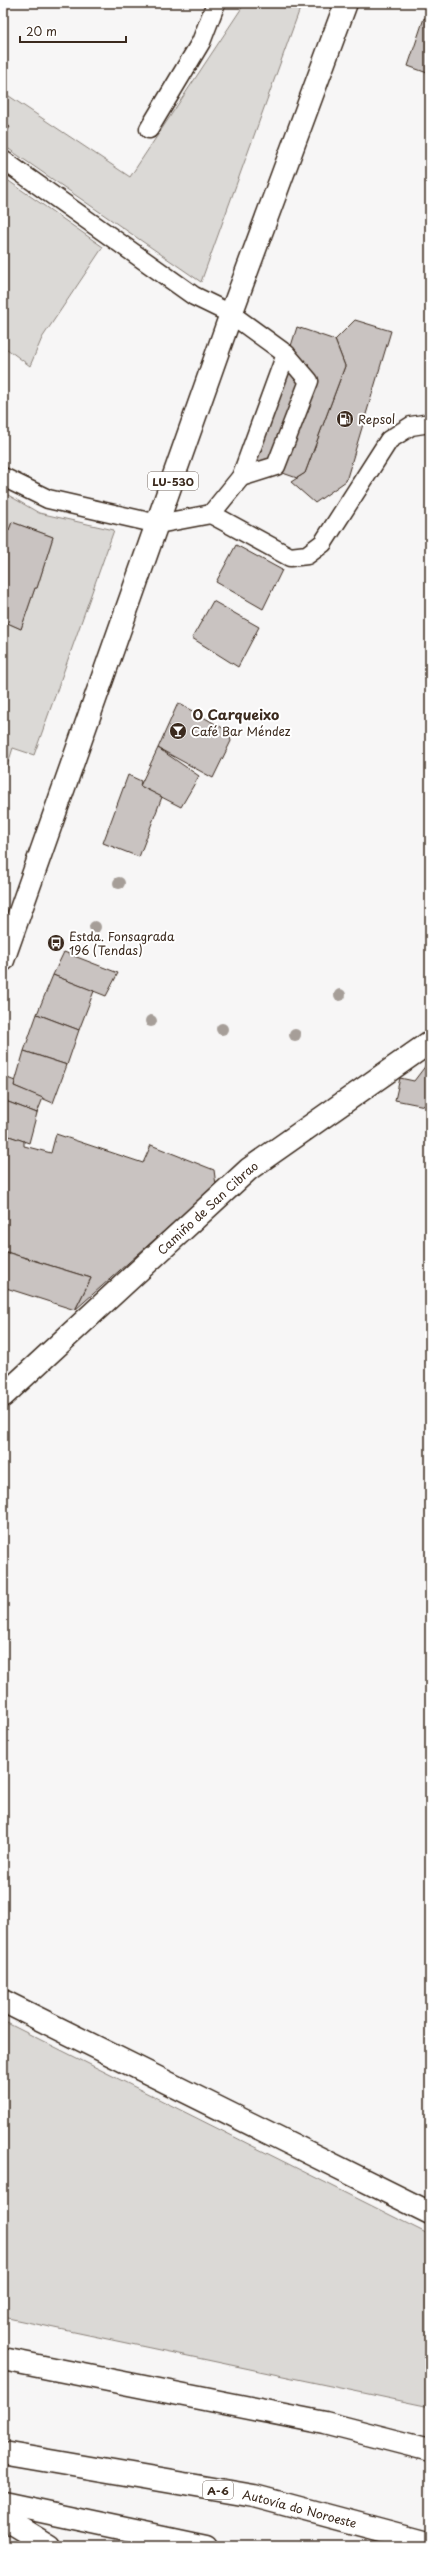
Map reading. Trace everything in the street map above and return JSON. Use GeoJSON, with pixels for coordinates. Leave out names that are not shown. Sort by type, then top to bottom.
{"type":"FeatureCollection","features":[{"type":"Feature","properties":{"kind":"main road","name":"LU-530"},"geometry":{"type":"LineString","coordinates":[[3,960],[231,314],[346,3]]}},
{"type":"Feature","properties":{"kind":"main road","name":"Camiño de San Cibrao"},"geometry":{"type":"LineString","coordinates":[[3,1396],[249,1169],[430,1042]]}},
{"type":"Feature","properties":{"kind":"main road"},"geometry":{"type":"LineString","coordinates":[[3,2001],[430,2213]]}},
{"type":"Feature","properties":{"kind":"main road"},"geometry":{"type":"LineString","coordinates":[[3,2359],[325,2423],[430,2450]]}},
{"type":"Feature","properties":{"kind":"main road","name":"Autovía do Noroeste"},"geometry":{"type":"LineString","coordinates":[[3,2453],[254,2496],[430,2543]]}},
{"type":"Feature","properties":{"kind":"main road"},"geometry":{"type":"LineString","coordinates":[[3,2503],[206,2546]]}},
{"type":"Feature","properties":{"kind":"main road"},"geometry":{"type":"LineString","coordinates":[[3,2518],[48,2546]]}},
{"type":"Feature","properties":{"kind":"lane"},"geometry":{"type":"LineString","coordinates":[[149,129],[201,42],[216,3]]}},
{"type":"Feature","properties":{"kind":"lane"},"geometry":{"type":"LineString","coordinates":[[3,160],[194,296],[231,314],[286,354],[309,381],[276,466],[241,476]]}},
{"type":"Feature","properties":{"kind":"lane"},"geometry":{"type":"LineString","coordinates":[[211,514],[241,476],[286,354]]}},
{"type":"Feature","properties":{"kind":"lane"},"geometry":{"type":"LineString","coordinates":[[3,477],[48,499],[158,524],[211,514],[290,557],[308,555],[323,543],[389,440],[411,426],[430,423]]}},
{"type":"Feature","properties":{"kind":"shaded area"},"geometry":{"type":"Polygon","coordinates":[[[245,3],[302,3],[201,282],[3,145],[3,136],[10,127],[3,121],[3,92],[130,177],[245,3]]]}},
{"type":"Feature","properties":{"kind":"shaded area"},"geometry":{"type":"Polygon","coordinates":[[[3,177],[103,247],[42,338],[30,366],[3,346],[3,177]]]}},
{"type":"Feature","properties":{"kind":"shaded area"},"geometry":{"type":"Polygon","coordinates":[[[3,492],[39,513],[114,530],[34,755],[13,748],[3,779],[3,621],[21,629],[35,588],[37,588],[53,537],[12,522],[9,530],[3,527],[3,492]]]}},
{"type":"Feature","properties":{"kind":"shaded area"},"geometry":{"type":"Polygon","coordinates":[[[3,2021],[430,2235],[430,2407],[3,2317],[3,2021]]]}},
{"type":"Feature","properties":{"kind":"building"},"geometry":{"type":"Polygon","coordinates":[[[424,18],[430,20],[430,74],[408,66],[424,18]]]}},
{"type":"Feature","properties":{"kind":"building"},"geometry":{"type":"Polygon","coordinates":[[[3,121],[10,127],[3,136],[3,121]]]}},
{"type":"Feature","properties":{"kind":"building","name":"Repsol"},"geometry":{"type":"Polygon","coordinates":[[[355,320],[391,331],[346,481],[315,503],[291,482],[305,473],[345,366],[335,340],[355,320]]]}},
{"type":"Feature","properties":{"kind":"building"},"geometry":{"type":"Polygon","coordinates":[[[297,327],[335,340],[345,366],[305,473],[297,478],[254,463],[297,327]]]}},
{"type":"Feature","properties":{"kind":"building"},"geometry":{"type":"Polygon","coordinates":[[[12,522],[53,537],[37,588],[35,588],[21,629],[3,621],[3,527],[9,530],[12,522]]]}},
{"type":"Feature","properties":{"kind":"building"},"geometry":{"type":"Polygon","coordinates":[[[236,545],[282,570],[263,609],[216,582],[236,545]]]}},
{"type":"Feature","properties":{"kind":"building"},"geometry":{"type":"Polygon","coordinates":[[[213,601],[259,627],[238,667],[192,638],[213,601]]]}},
{"type":"Feature","properties":{"kind":"building"},"geometry":{"type":"Polygon","coordinates":[[[178,703],[228,731],[231,741],[213,778],[158,748],[178,703]]]}},
{"type":"Feature","properties":{"kind":"building"},"geometry":{"type":"Polygon","coordinates":[[[158,748],[199,776],[181,807],[140,786],[158,748]]]}},
{"type":"Feature","properties":{"kind":"building"},"geometry":{"type":"Polygon","coordinates":[[[128,775],[141,781],[140,786],[162,797],[139,857],[103,843],[128,775]]]}},
{"type":"Feature","properties":{"kind":"building"},"geometry":{"type":"Polygon","coordinates":[[[64,952],[118,973],[106,996],[53,975],[64,952]]]}},
{"type":"Feature","properties":{"kind":"building"},"geometry":{"type":"Polygon","coordinates":[[[53,975],[94,991],[79,1030],[37,1014],[53,975]]]}},
{"type":"Feature","properties":{"kind":"building"},"geometry":{"type":"Polygon","coordinates":[[[37,1014],[79,1030],[67,1065],[24,1051],[37,1014]]]}},
{"type":"Feature","properties":{"kind":"building"},"geometry":{"type":"Polygon","coordinates":[[[24,1051],[67,1065],[53,1103],[14,1086],[24,1051]]]}},
{"type":"Feature","properties":{"kind":"building"},"geometry":{"type":"Polygon","coordinates":[[[430,1060],[430,1107],[395,1100],[400,1078],[414,1081],[430,1060]]]}},
{"type":"Feature","properties":{"kind":"building"},"geometry":{"type":"Polygon","coordinates":[[[5,1077],[15,1081],[14,1086],[43,1098],[37,1113],[3,1100],[5,1077]]]}},
{"type":"Feature","properties":{"kind":"building"},"geometry":{"type":"Polygon","coordinates":[[[3,1100],[37,1113],[29,1143],[3,1134],[3,1100]]]}},
{"type":"Feature","properties":{"kind":"building"},"geometry":{"type":"Polygon","coordinates":[[[3,1134],[24,1141],[24,1146],[51,1153],[56,1134],[143,1163],[151,1145],[214,1170],[216,1185],[75,1310],[91,1278],[3,1251],[3,1134]]]}},
{"type":"Feature","properties":{"kind":"building"},"geometry":{"type":"Polygon","coordinates":[[[3,1251],[91,1278],[75,1310],[3,1287],[3,1251]]]}},
{"type":"Feature","properties":{"kind":"place","name":"Repsol"},"geometry":{"type":"Point","coordinates":[345,419]}},
{"type":"Feature","properties":{"kind":"place","name":"Café Bar Méndez"},"geometry":{"type":"Point","coordinates":[178,731]}},
{"type":"Feature","properties":{"kind":"place","name":"Estda. Fonsagrada 196 (Tendas)"},"geometry":{"type":"Point","coordinates":[56,943]}},
{"type":"Feature","properties":{"kind":"district","name":"O Carqueixo"},"geometry":{"type":"Point","coordinates":[236,714]}}]}
